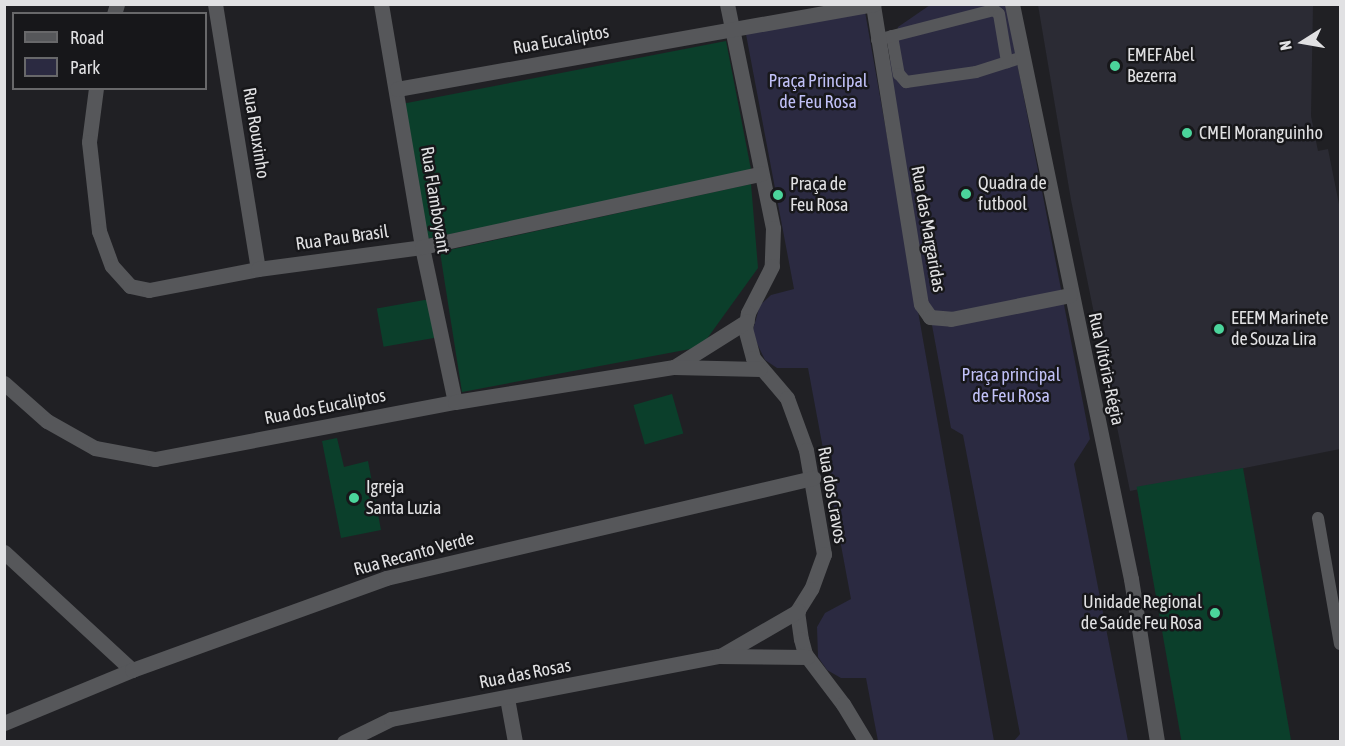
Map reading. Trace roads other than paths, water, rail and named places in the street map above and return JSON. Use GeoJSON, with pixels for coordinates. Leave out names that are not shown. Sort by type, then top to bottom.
{"type":"FeatureCollection","features":[{"type":"Feature","properties":{"kind":"street","name":"Rua Rouxinho"},"geometry":{"type":"LineString","coordinates":[[215,4],[258,269]]}},
{"type":"Feature","properties":{"kind":"street","name":"Rua Flamboyant"},"geometry":{"type":"LineString","coordinates":[[381,4],[422,247],[455,402]]}},
{"type":"Feature","properties":{"kind":"street"},"geometry":{"type":"LineString","coordinates":[[727,4],[773,228],[772,266],[747,321]]}},
{"type":"Feature","properties":{"kind":"street","name":"Rua Vitória-Régia"},"geometry":{"type":"LineString","coordinates":[[1012,4],[1070,295],[1131,579],[1157,741]]}},
{"type":"Feature","properties":{"kind":"street","name":"Rua Eucaliptos"},"geometry":{"type":"LineString","coordinates":[[397,89],[873,5]]}},
{"type":"Feature","properties":{"kind":"street","name":"Rua das Margaridas"},"geometry":{"type":"LineString","coordinates":[[873,5],[884,38],[918,298],[930,317],[951,319],[1070,295]]}},
{"type":"Feature","properties":{"kind":"street","name":"Rua Pau Brasil"},"geometry":{"type":"LineString","coordinates":[[96,90],[89,142],[91,186],[99,231],[112,266],[130,286],[149,290],[258,269],[422,247],[761,174]]}},
{"type":"Feature","properties":{"kind":"street","name":"Rua dos Eucaliptos"},"geometry":{"type":"LineString","coordinates":[[674,367],[747,321]]}},
{"type":"Feature","properties":{"kind":"street","name":"Rua dos Cravos"},"geometry":{"type":"LineString","coordinates":[[747,321],[749,346],[760,369],[775,379],[787,398],[813,478],[824,554],[811,589],[798,611]]}},
{"type":"Feature","properties":{"kind":"street","name":"Rua dos Eucaliptos"},"geometry":{"type":"LineString","coordinates":[[4,383],[47,422],[95,448],[155,459],[455,402],[674,367],[760,369]]}},
{"type":"Feature","properties":{"kind":"street","name":"Rua Recanto Verde"},"geometry":{"type":"LineString","coordinates":[[4,723],[132,670],[386,578],[813,478]]}},
{"type":"Feature","properties":{"kind":"street"},"geometry":{"type":"LineString","coordinates":[[4,552],[132,670]]}},
{"type":"Feature","properties":{"kind":"street"},"geometry":{"type":"LineString","coordinates":[[798,611],[807,657],[843,704],[866,741]]}},
{"type":"Feature","properties":{"kind":"street","name":"Rua das Rosas"},"geometry":{"type":"LineString","coordinates":[[719,656],[798,611]]}},
{"type":"Feature","properties":{"kind":"street","name":"Rua das Rosas"},"geometry":{"type":"LineString","coordinates":[[344,741],[391,719],[719,656],[807,657]]}},
{"type":"Feature","properties":{"kind":"street"},"geometry":{"type":"LineString","coordinates":[[507,698],[515,741]]}},
{"type":"Feature","properties":{"kind":"lane"},"geometry":{"type":"LineString","coordinates":[[1007,62],[1002,26],[994,10],[884,38],[899,74],[906,82],[976,72],[1023,57]]}},
{"type":"Feature","properties":{"kind":"lane"},"geometry":{"type":"LineString","coordinates":[[1318,518],[1341,644]]}},
{"type":"Feature","properties":{"kind":"place","name":"EMEF Abel Bezerra"},"geometry":{"type":"Point","coordinates":[1115,66]}},
{"type":"Feature","properties":{"kind":"place","name":"CMEI Moranguinho"},"geometry":{"type":"Point","coordinates":[1187,133]}},
{"type":"Feature","properties":{"kind":"place","name":"Quadra de futbool"},"geometry":{"type":"Point","coordinates":[966,194]}},
{"type":"Feature","properties":{"kind":"place","name":"Praça de Feu Rosa"},"geometry":{"type":"Point","coordinates":[778,195]}},
{"type":"Feature","properties":{"kind":"place","name":"EEEM Marinete de Souza Lira"},"geometry":{"type":"Point","coordinates":[1219,329]}},
{"type":"Feature","properties":{"kind":"place","name":"Igreja Santa Luzia"},"geometry":{"type":"Point","coordinates":[354,498]}},
{"type":"Feature","properties":{"kind":"place","name":"Unidade Regional de Saúde Feu Rosa"},"geometry":{"type":"Point","coordinates":[1215,613]}},
{"type":"Feature","properties":{"kind":"park label","name":"Praça Principal de Feu Rosa"},"geometry":{"type":"Point","coordinates":[818,92]}},
{"type":"Feature","properties":{"kind":"park label","name":"Praça principal de Feu Rosa"},"geometry":{"type":"Point","coordinates":[1011,386]}}]}
